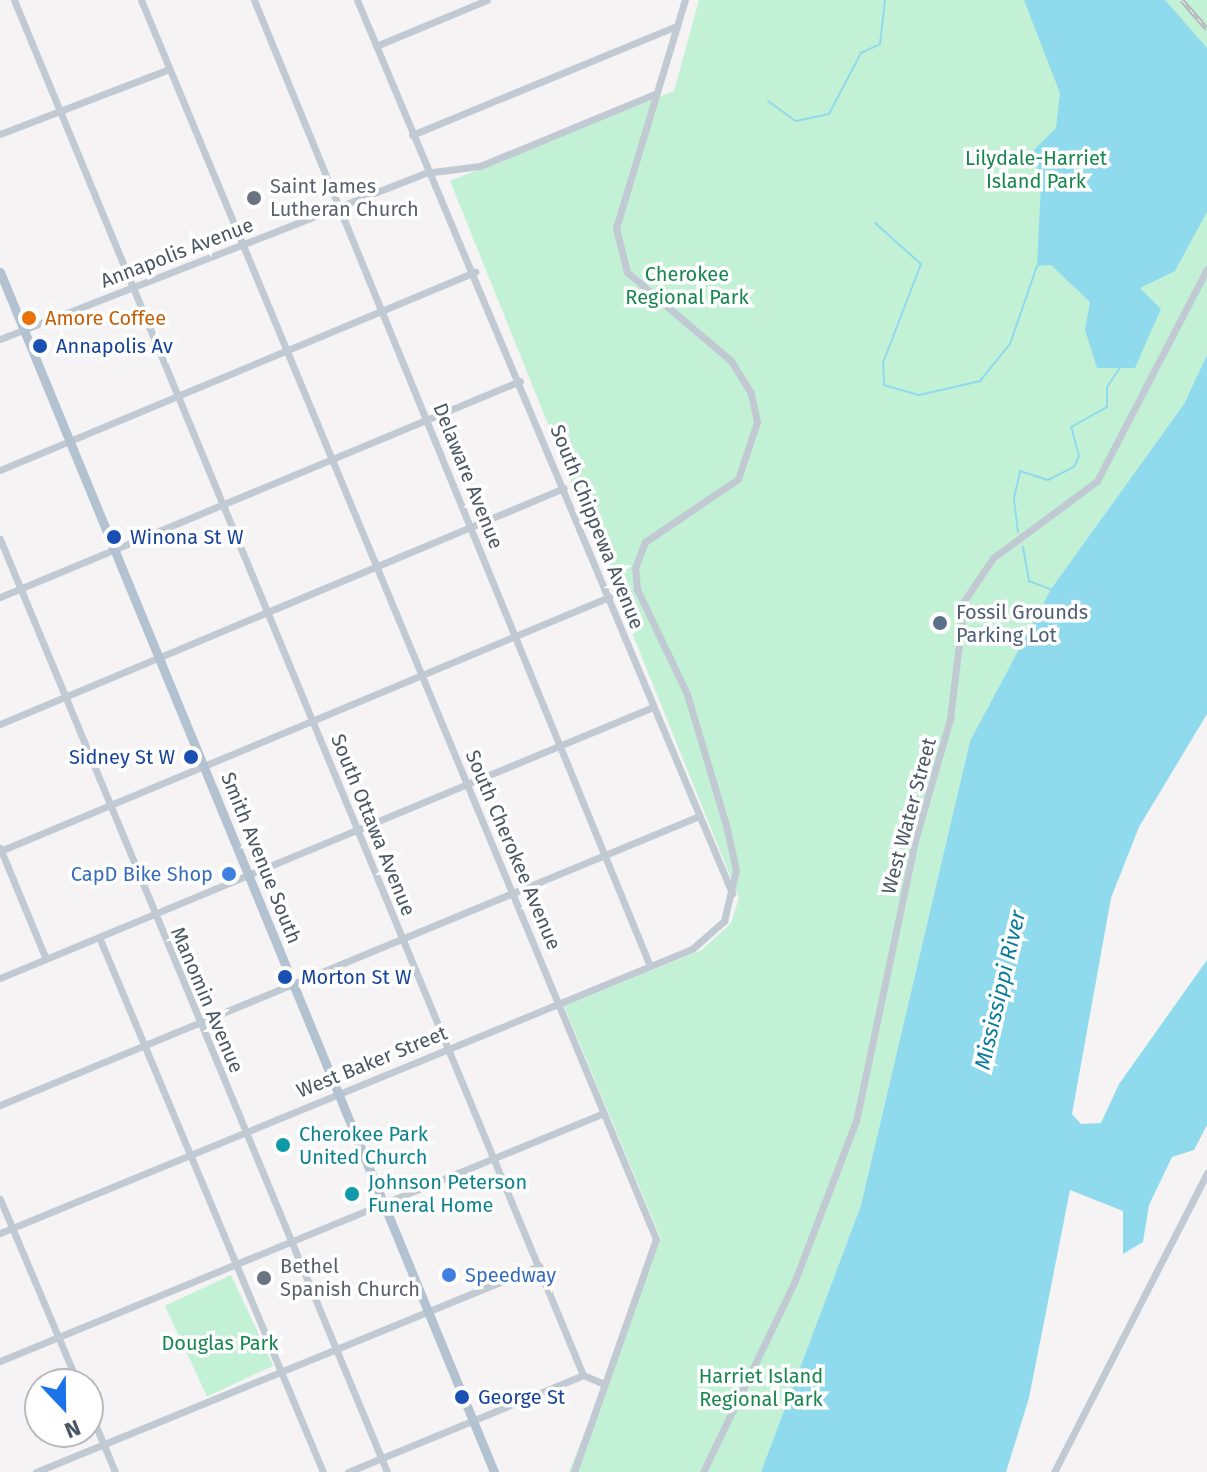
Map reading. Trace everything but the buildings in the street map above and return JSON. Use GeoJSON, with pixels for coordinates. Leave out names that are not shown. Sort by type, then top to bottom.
{"type":"FeatureCollection","features":[{"type":"Feature","properties":{"kind":"main road","name":"Smith Avenue South"},"geometry":{"type":"LineString","coordinates":[[0,272],[497,1472]]}},
{"type":"Feature","properties":{"kind":"street","name":"South Ottawa Avenue"},"geometry":{"type":"LineString","coordinates":[[14,0],[583,1375]]}},
{"type":"Feature","properties":{"kind":"street","name":"South Cherokee Avenue"},"geometry":{"type":"LineString","coordinates":[[141,0],[334,458],[656,1245],[574,1472]]}},
{"type":"Feature","properties":{"kind":"street","name":"Delaware Avenue"},"geometry":{"type":"LineString","coordinates":[[254,0],[650,966]]}},
{"type":"Feature","properties":{"kind":"street","name":"South Chippewa Avenue"},"geometry":{"type":"LineString","coordinates":[[357,0],[412,135],[475,272],[733,896]]}},
{"type":"Feature","properties":{"kind":"street"},"geometry":{"type":"LineString","coordinates":[[376,46],[487,0]]}},
{"type":"Feature","properties":{"kind":"street"},"geometry":{"type":"LineString","coordinates":[[685,0],[616,228],[617,252],[644,290],[730,360],[751,393],[757,422],[738,479],[645,542],[635,568],[707,754],[735,864],[733,896]]}},
{"type":"Feature","properties":{"kind":"street"},"geometry":{"type":"LineString","coordinates":[[412,135],[677,26]]}},
{"type":"Feature","properties":{"kind":"street"},"geometry":{"type":"LineString","coordinates":[[0,134],[169,69]]}},
{"type":"Feature","properties":{"kind":"street","name":"Annapolis Avenue"},"geometry":{"type":"LineString","coordinates":[[0,339],[429,172],[486,164],[657,93]]}},
{"type":"Feature","properties":{"kind":"street","name":"West Water Street"},"geometry":{"type":"LineString","coordinates":[[703,1472],[794,1283],[856,1121],[916,837],[950,719],[964,601],[993,558],[1097,481],[1207,269]]}},
{"type":"Feature","properties":{"kind":"street"},"geometry":{"type":"LineString","coordinates":[[0,470],[475,272]]}},
{"type":"Feature","properties":{"kind":"street"},"geometry":{"type":"LineString","coordinates":[[0,597],[520,381]]}},
{"type":"Feature","properties":{"kind":"street"},"geometry":{"type":"LineString","coordinates":[[0,724],[564,488]]}},
{"type":"Feature","properties":{"kind":"street","name":"Manomin Avenue"},"geometry":{"type":"LineString","coordinates":[[0,539],[387,1472]]}},
{"type":"Feature","properties":{"kind":"street"},"geometry":{"type":"LineString","coordinates":[[46,959],[0,850],[424,677],[609,597]]}},
{"type":"Feature","properties":{"kind":"street"},"geometry":{"type":"LineString","coordinates":[[0,978],[653,707]]}},
{"type":"Feature","properties":{"kind":"street"},"geometry":{"type":"LineString","coordinates":[[0,1105],[699,816]]}},
{"type":"Feature","properties":{"kind":"street","name":"West Baker Street"},"geometry":{"type":"LineString","coordinates":[[0,1233],[650,966],[711,935],[733,896]]}},
{"type":"Feature","properties":{"kind":"street"},"geometry":{"type":"LineString","coordinates":[[99,937],[323,1472]]}},
{"type":"Feature","properties":{"kind":"street"},"geometry":{"type":"LineString","coordinates":[[0,1361],[604,1113]]}},
{"type":"Feature","properties":{"kind":"street"},"geometry":{"type":"LineString","coordinates":[[1054,1472],[1207,1173]]}},
{"type":"Feature","properties":{"kind":"street"},"geometry":{"type":"LineString","coordinates":[[0,1199],[72,1368]]}},
{"type":"Feature","properties":{"kind":"street"},"geometry":{"type":"LineString","coordinates":[[104,1445],[539,1266]]}},
{"type":"Feature","properties":{"kind":"street"},"geometry":{"type":"LineString","coordinates":[[348,1472],[583,1375],[604,1384]]}},
{"type":"Feature","properties":{"kind":"street"},"geometry":{"type":"LineString","coordinates":[[104,1447],[115,1472]]}},
{"type":"Feature","properties":{"kind":"street"},"geometry":{"type":"LineString","coordinates":[[36,1472],[96,1448]]}},
{"type":"Feature","properties":{"kind":"green space","name":"Cherokee Regional Park"},"geometry":{"type":"Polygon","coordinates":[[[699,0],[1207,0],[1207,355],[1184,404],[1051,589],[970,741],[861,1205],[761,1472],[569,1472],[661,1239],[564,1006],[702,950],[731,923],[739,898],[450,181],[674,91],[699,0]]]}},
{"type":"Feature","properties":{"kind":"green space","name":"Douglas Park"},"geometry":{"type":"Polygon","coordinates":[[[231,1275],[273,1366],[207,1396],[165,1306],[231,1275]]]}},
{"type":"Feature","properties":{"kind":"water"},"geometry":{"type":"Polygon","coordinates":[[[1024,0],[1165,0],[1207,48],[1207,212],[1175,271],[1140,288],[1161,309],[1135,368],[1097,368],[1085,330],[1090,302],[1051,265],[1037,266],[1041,184],[1034,150],[1056,128],[1060,93],[1024,0]]]}},
{"type":"Feature","properties":{"kind":"water","name":"Mississippi River"},"geometry":{"type":"Polygon","coordinates":[[[1207,355],[1207,714],[1139,827],[1111,898],[1072,1114],[1081,1124],[1101,1123],[1119,1084],[1207,960],[1207,1125],[1194,1150],[1172,1157],[1149,1205],[1143,1242],[1123,1254],[1123,1211],[1070,1190],[1029,1398],[1006,1472],[761,1472],[861,1205],[970,741],[1051,589],[1184,404],[1207,355]]]}},
{"type":"Feature","properties":{"kind":"waterway"},"geometry":{"type":"LineString","coordinates":[[768,101],[796,121],[829,114],[861,53],[880,44],[885,0]]}},
{"type":"Feature","properties":{"kind":"waterway"},"geometry":{"type":"LineString","coordinates":[[875,223],[921,264],[883,363],[884,385],[919,395],[980,381],[1010,344],[1037,266]]}},
{"type":"Feature","properties":{"kind":"waterway"},"geometry":{"type":"LineString","coordinates":[[1018,532],[1014,498],[1020,471],[1048,480],[1074,467],[1079,456],[1071,427],[1107,407],[1107,387],[1119,369]]}},
{"type":"Feature","properties":{"kind":"waterway"},"geometry":{"type":"LineString","coordinates":[[1023,547],[1029,581],[1053,590]]}},
{"type":"Feature","properties":{"kind":"railway"},"geometry":{"type":"LineString","coordinates":[[1182,0],[1207,29]]}},
{"type":"Feature","properties":{"kind":"place","name":"Saint James Lutheran Church"},"geometry":{"type":"Point","coordinates":[254,198]}},
{"type":"Feature","properties":{"kind":"place","name":"Amore Coffee"},"geometry":{"type":"Point","coordinates":[29,318]}},
{"type":"Feature","properties":{"kind":"place","name":"Annapolis Av"},"geometry":{"type":"Point","coordinates":[40,346]}},
{"type":"Feature","properties":{"kind":"place","name":"Winona St W"},"geometry":{"type":"Point","coordinates":[114,537]}},
{"type":"Feature","properties":{"kind":"place","name":"Fossil Grounds Parking Lot"},"geometry":{"type":"Point","coordinates":[940,623]}},
{"type":"Feature","properties":{"kind":"place","name":"Sidney St W"},"geometry":{"type":"Point","coordinates":[191,757]}},
{"type":"Feature","properties":{"kind":"place","name":"CapD Bike Shop"},"geometry":{"type":"Point","coordinates":[229,874]}},
{"type":"Feature","properties":{"kind":"place","name":"Morton St W"},"geometry":{"type":"Point","coordinates":[285,977]}},
{"type":"Feature","properties":{"kind":"place","name":"Cherokee Park United Church"},"geometry":{"type":"Point","coordinates":[283,1145]}},
{"type":"Feature","properties":{"kind":"place","name":"Johnson Peterson Funeral Home"},"geometry":{"type":"Point","coordinates":[352,1194]}},
{"type":"Feature","properties":{"kind":"place","name":"Speedway"},"geometry":{"type":"Point","coordinates":[449,1275]}},
{"type":"Feature","properties":{"kind":"place","name":"Bethel Spanish Church"},"geometry":{"type":"Point","coordinates":[264,1278]}},
{"type":"Feature","properties":{"kind":"place","name":"George St"},"geometry":{"type":"Point","coordinates":[462,1397]}},
{"type":"Feature","properties":{"kind":"park label","name":"Lilydale-Harriet Island Park"},"geometry":{"type":"Point","coordinates":[1036,170]}},
{"type":"Feature","properties":{"kind":"park label","name":"Harriet Island Regional Park"},"geometry":{"type":"Point","coordinates":[761,1388]}}]}
